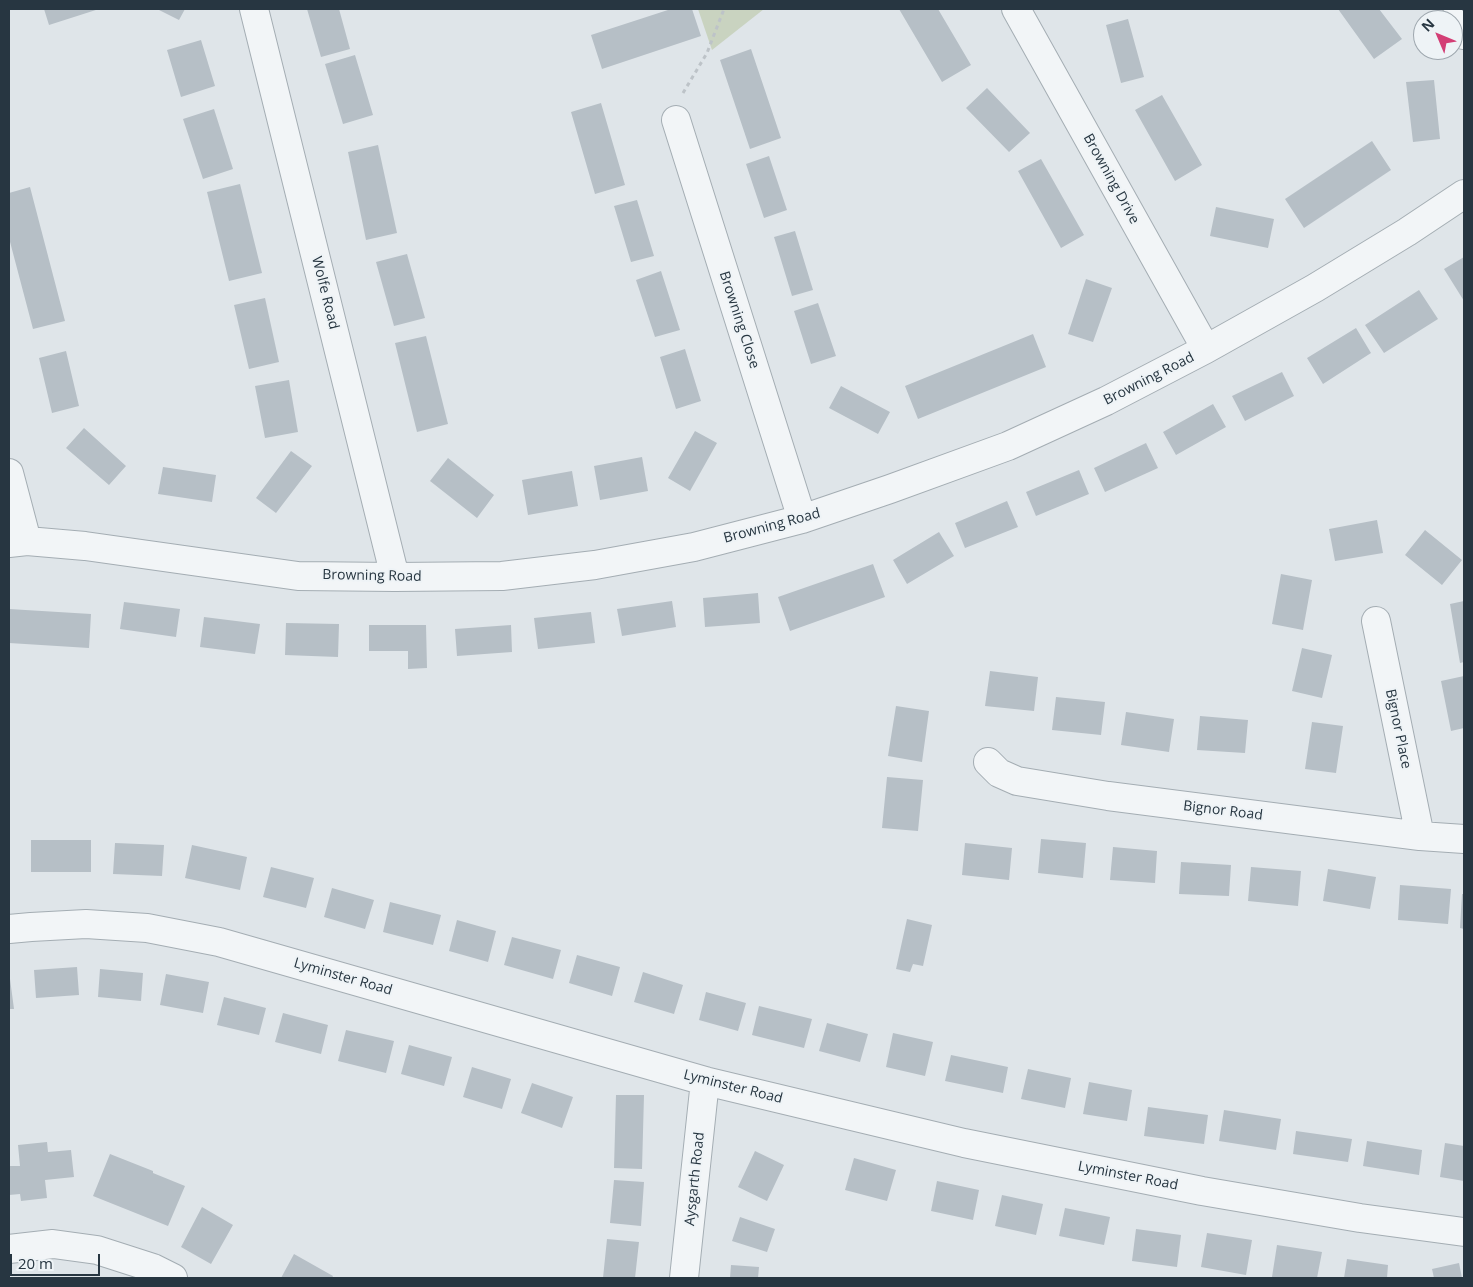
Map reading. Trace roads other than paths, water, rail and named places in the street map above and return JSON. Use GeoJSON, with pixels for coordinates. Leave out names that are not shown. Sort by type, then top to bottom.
{"type":"FeatureCollection","features":[{"type":"Feature","properties":{"kind":"street","name":"Wolfe Road"},"geometry":{"type":"LineString","coordinates":[[254,9],[396,577]]}},
{"type":"Feature","properties":{"kind":"street","name":"Browning Drive"},"geometry":{"type":"LineString","coordinates":[[1016,9],[1206,349]]}},
{"type":"Feature","properties":{"kind":"street","name":"Browning Close"},"geometry":{"type":"LineString","coordinates":[[676,120],[802,519]]}},
{"type":"Feature","properties":{"kind":"street","name":"Browning Road"},"geometry":{"type":"LineString","coordinates":[[18,542],[85,546],[298,576],[396,577],[502,576],[595,565],[694,547],[802,519],[1008,446],[1106,401],[1206,349],[1315,288],[1407,232],[1464,194]]}},
{"type":"Feature","properties":{"kind":"street"},"geometry":{"type":"LineString","coordinates":[[9,473],[18,542]]}},
{"type":"Feature","properties":{"kind":"street","name":"Bignor Place"},"geometry":{"type":"LineString","coordinates":[[1376,621],[1420,836]]}},
{"type":"Feature","properties":{"kind":"street","name":"Bignor Road"},"geometry":{"type":"LineString","coordinates":[[988,762],[999,773],[1017,781],[1108,796],[1420,836],[1464,839]]}},
{"type":"Feature","properties":{"kind":"street","name":"Lyminster Road"},"geometry":{"type":"LineString","coordinates":[[9,930],[31,926],[86,924],[147,928],[219,942],[705,1081],[964,1143],[1174,1185],[1360,1218],[1464,1232]]}},
{"type":"Feature","properties":{"kind":"street","name":"Aysgarth Road"},"geometry":{"type":"LineString","coordinates":[[684,1278],[705,1081]]}},
{"type":"Feature","properties":{"kind":"street"},"geometry":{"type":"LineString","coordinates":[[9,1249],[52,1244],[97,1250],[153,1268],[173,1278]]}}]}
